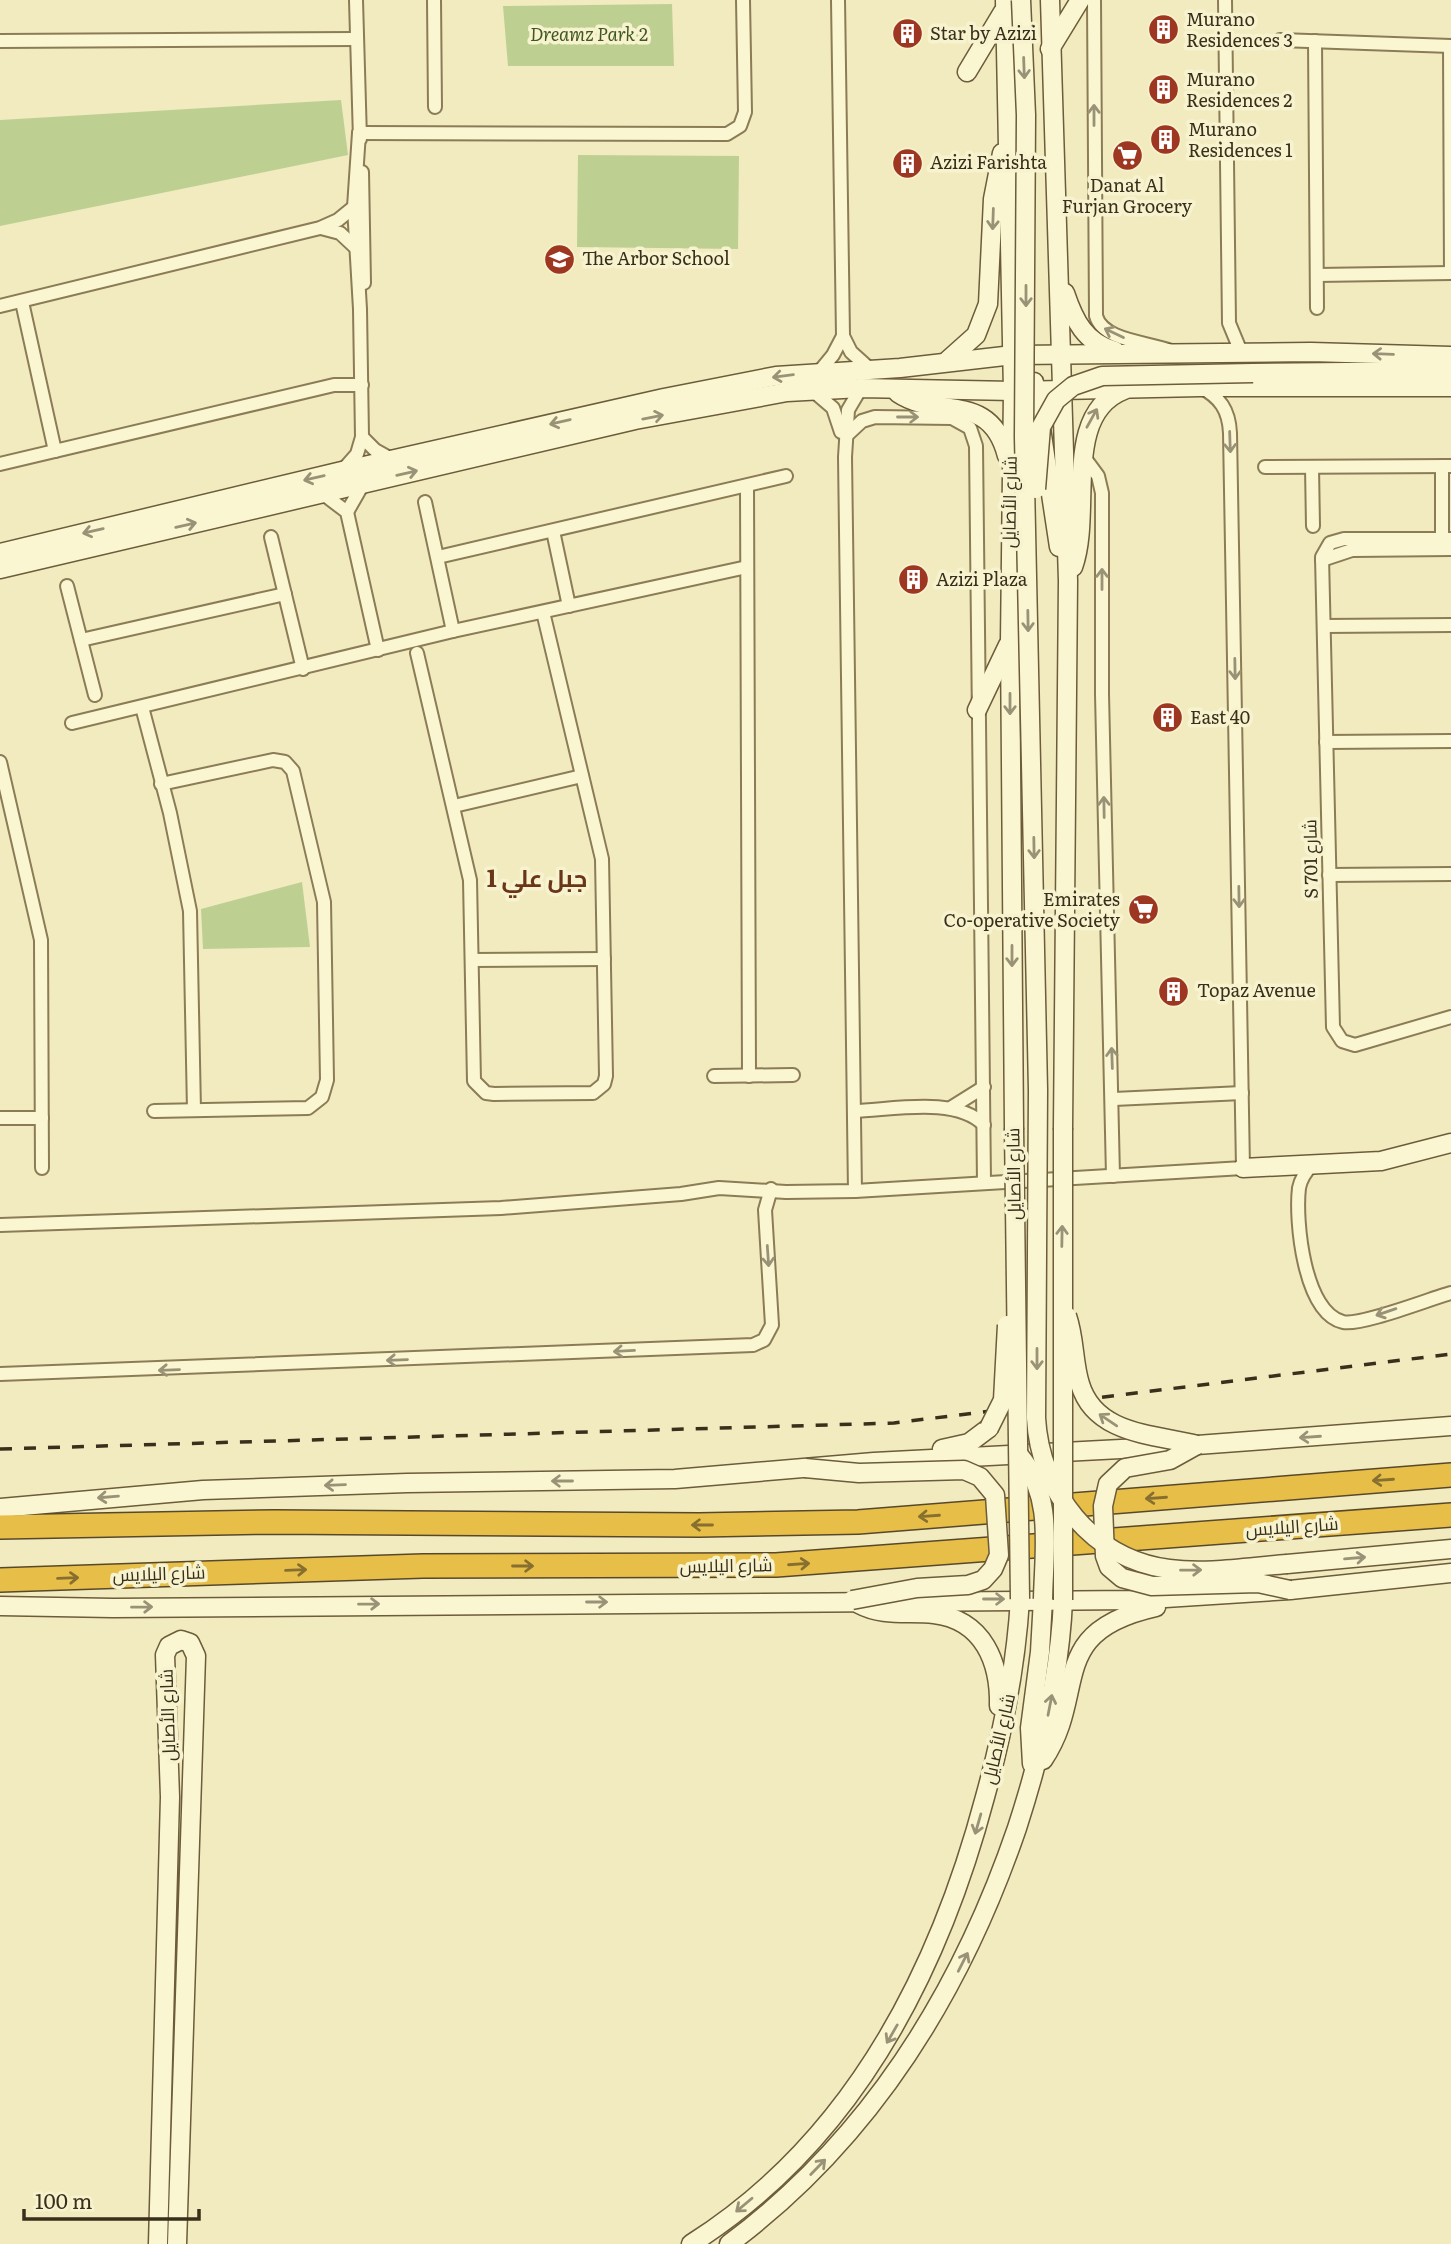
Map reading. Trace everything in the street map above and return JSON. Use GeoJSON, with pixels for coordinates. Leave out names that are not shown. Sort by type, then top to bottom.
{"type":"FeatureCollection","features":[{"type":"Feature","properties":{"kind":"highway"},"geometry":{"type":"LineString","coordinates":[[0,1527],[274,1521],[685,1525],[858,1522],[1451,1475]]}},
{"type":"Feature","properties":{"kind":"highway","name":"شارع اليلايس"},"geometry":{"type":"LineString","coordinates":[[0,1580],[423,1566],[776,1565],[1451,1516]]}},
{"type":"Feature","properties":{"kind":"main road"},"geometry":{"type":"LineString","coordinates":[[729,2244],[783,2201],[833,2152],[859,2123],[923,2033],[969,1950],[1007,1855],[1034,1771],[1057,1663],[1063,1600],[1061,1304],[1068,580],[1050,0]]}},
{"type":"Feature","properties":{"kind":"main road"},"geometry":{"type":"LineString","coordinates":[[1050,49],[1080,0]]}},
{"type":"Feature","properties":{"kind":"main road"},"geometry":{"type":"LineString","coordinates":[[967,72],[1010,3]]}},
{"type":"Feature","properties":{"kind":"main road"},"geometry":{"type":"LineString","coordinates":[[1010,3],[1027,174],[1024,437],[1038,1090],[1036,1418],[1040,1448],[1049,1478],[1069,1511],[1097,1539],[1131,1559],[1167,1569],[1196,1570],[1287,1564],[1451,1549]]}},
{"type":"Feature","properties":{"kind":"main road","name":"شارع الأصايل"},"geometry":{"type":"LineString","coordinates":[[691,2244],[731,2216],[788,2165],[839,2109],[886,2043],[924,1972],[952,1906],[979,1821],[1001,1734],[1016,1657],[1020,1599],[1010,641],[1013,355],[1008,128],[1010,3]]}},
{"type":"Feature","properties":{"kind":"main road"},"geometry":{"type":"LineString","coordinates":[[948,360],[976,335],[986,313],[991,287],[993,199],[1008,128]]}},
{"type":"Feature","properties":{"kind":"main road"},"geometry":{"type":"LineString","coordinates":[[1059,272],[1073,315],[1084,333],[1100,345],[1125,353]]}},
{"type":"Feature","properties":{"kind":"main road"},"geometry":{"type":"LineString","coordinates":[[0,553],[342,471],[664,398],[776,376],[871,370],[948,360],[1062,353],[1241,352],[1451,356]]}},
{"type":"Feature","properties":{"kind":"main road"},"geometry":{"type":"LineString","coordinates":[[1013,355],[1029,372],[1038,390],[1052,513],[1068,580]]}},
{"type":"Feature","properties":{"kind":"main road"},"geometry":{"type":"LineString","coordinates":[[1027,572],[1035,534],[1038,437],[1050,408],[1064,392],[1082,381],[1102,376],[1451,371]]}},
{"type":"Feature","properties":{"kind":"main road"},"geometry":{"type":"LineString","coordinates":[[0,569],[738,399],[811,390],[861,388],[1013,391],[1200,387],[1451,387]]}},
{"type":"Feature","properties":{"kind":"main road"},"geometry":{"type":"LineString","coordinates":[[1068,580],[1082,528],[1087,428],[1093,415],[1108,398],[1129,388]]}},
{"type":"Feature","properties":{"kind":"main road"},"geometry":{"type":"LineString","coordinates":[[892,389],[912,400],[960,408],[980,416],[998,432],[1010,467]]}},
{"type":"Feature","properties":{"kind":"main road"},"geometry":{"type":"LineString","coordinates":[[977,710],[1010,641]]}},
{"type":"Feature","properties":{"kind":"main road"},"geometry":{"type":"LineString","coordinates":[[1243,1168],[1381,1161],[1451,1143]]}},
{"type":"Feature","properties":{"kind":"main road"},"geometry":{"type":"LineString","coordinates":[[874,1462],[902,1453],[961,1446],[989,1428],[1003,1400],[1006,1329],[1016,1294]]}},
{"type":"Feature","properties":{"kind":"main road"},"geometry":{"type":"LineString","coordinates":[[1061,1304],[1074,1340],[1080,1385],[1095,1410],[1119,1427],[1197,1445]]}},
{"type":"Feature","properties":{"kind":"main road"},"geometry":{"type":"LineString","coordinates":[[0,1508],[203,1490],[407,1483],[630,1481],[874,1462],[1197,1445],[1451,1426]]}},
{"type":"Feature","properties":{"kind":"main road"},"geometry":{"type":"LineString","coordinates":[[1197,1445],[1170,1460],[1125,1468],[1108,1484],[1103,1506],[1105,1556],[1109,1567],[1122,1578],[1152,1586],[1184,1588],[1258,1583],[1290,1590]]}},
{"type":"Feature","properties":{"kind":"main road"},"geometry":{"type":"LineString","coordinates":[[1018,1455],[1037,1482],[1044,1503],[1043,1599],[1029,1739],[1034,1771]]}},
{"type":"Feature","properties":{"kind":"main road"},"geometry":{"type":"LineString","coordinates":[[805,1468],[859,1473],[964,1469],[980,1477],[995,1495],[999,1555],[993,1569],[983,1580],[968,1585],[906,1589],[852,1600]]}},
{"type":"Feature","properties":{"kind":"main road"},"geometry":{"type":"LineString","coordinates":[[0,1606],[113,1608],[1063,1600],[1205,1596],[1451,1573]]}},
{"type":"Feature","properties":{"kind":"main road"},"geometry":{"type":"LineString","coordinates":[[1034,1771],[1054,1743],[1074,1665],[1092,1638],[1126,1615],[1205,1596]]}},
{"type":"Feature","properties":{"kind":"main road"},"geometry":{"type":"LineString","coordinates":[[852,1600],[880,1612],[944,1616],[974,1632],[991,1653],[998,1670],[1001,1734]]}},
{"type":"Feature","properties":{"kind":"main road","name":"شارع الأصايل"},"geometry":{"type":"LineString","coordinates":[[158,2244],[170,1785],[166,1655],[169,1646],[181,1640],[190,1643],[195,1656],[177,2244]]}},
{"type":"Feature","properties":{"kind":"street"},"geometry":{"type":"LineString","coordinates":[[356,0],[364,211],[364,280],[360,309]]}},
{"type":"Feature","properties":{"kind":"street"},"geometry":{"type":"LineString","coordinates":[[434,0],[435,107]]}},
{"type":"Feature","properties":{"kind":"street"},"geometry":{"type":"LineString","coordinates":[[359,133],[727,134],[740,126],[745,112],[743,0]]}},
{"type":"Feature","properties":{"kind":"street"},"geometry":{"type":"LineString","coordinates":[[819,372],[834,355],[843,336],[838,0]]}},
{"type":"Feature","properties":{"kind":"street"},"geometry":{"type":"LineString","coordinates":[[1094,0],[1096,316],[1111,334],[1178,353]]}},
{"type":"Feature","properties":{"kind":"street"},"geometry":{"type":"LineString","coordinates":[[1225,0],[1229,324],[1241,352]]}},
{"type":"Feature","properties":{"kind":"street"},"geometry":{"type":"LineString","coordinates":[[0,41],[356,40]]}},
{"type":"Feature","properties":{"kind":"street"},"geometry":{"type":"LineString","coordinates":[[1280,40],[1451,46],[1451,273],[1317,275]]}},
{"type":"Feature","properties":{"kind":"street"},"geometry":{"type":"LineString","coordinates":[[1315,41],[1317,308]]}},
{"type":"Feature","properties":{"kind":"street"},"geometry":{"type":"LineString","coordinates":[[342,471],[358,454],[362,437],[360,309],[354,207],[359,133]]}},
{"type":"Feature","properties":{"kind":"street"},"geometry":{"type":"LineString","coordinates":[[0,306],[320,228],[338,220],[354,207]]}},
{"type":"Feature","properties":{"kind":"street"},"geometry":{"type":"LineString","coordinates":[[320,228],[340,233],[355,247]]}},
{"type":"Feature","properties":{"kind":"street"},"geometry":{"type":"LineString","coordinates":[[22,302],[55,451]]}},
{"type":"Feature","properties":{"kind":"street"},"geometry":{"type":"LineString","coordinates":[[1213,353],[1229,324]]}},
{"type":"Feature","properties":{"kind":"street"},"geometry":{"type":"LineString","coordinates":[[843,336],[852,352],[871,370]]}},
{"type":"Feature","properties":{"kind":"street"},"geometry":{"type":"LineString","coordinates":[[0,464],[334,385],[362,385]]}},
{"type":"Feature","properties":{"kind":"street"},"geometry":{"type":"LineString","coordinates":[[0,1225],[501,1208],[681,1194],[719,1188],[855,1191],[1243,1168],[1230,432],[1226,410],[1210,392],[1200,387]]}},
{"type":"Feature","properties":{"kind":"street"},"geometry":{"type":"LineString","coordinates":[[855,1191],[845,457],[848,410],[861,388]]}},
{"type":"Feature","properties":{"kind":"street"},"geometry":{"type":"LineString","coordinates":[[811,390],[824,398],[837,414],[845,457]]}},
{"type":"Feature","properties":{"kind":"street"},"geometry":{"type":"LineString","coordinates":[[846,435],[862,421],[875,417],[952,418],[972,432],[976,446],[984,1182]]}},
{"type":"Feature","properties":{"kind":"street"},"geometry":{"type":"LineString","coordinates":[[362,437],[375,450],[394,460]]}},
{"type":"Feature","properties":{"kind":"street"},"geometry":{"type":"LineString","coordinates":[[1084,457],[1098,476],[1102,493],[1105,867],[1114,1099],[1113,1176]]}},
{"type":"Feature","properties":{"kind":"street"},"geometry":{"type":"LineString","coordinates":[[1265,467],[1447,466],[1446,544]]}},
{"type":"Feature","properties":{"kind":"street"},"geometry":{"type":"LineString","coordinates":[[1312,467],[1313,526]]}},
{"type":"Feature","properties":{"kind":"street"},"geometry":{"type":"LineString","coordinates":[[438,557],[786,476]]}},
{"type":"Feature","properties":{"kind":"street"},"geometry":{"type":"LineString","coordinates":[[347,512],[363,484]]}},
{"type":"Feature","properties":{"kind":"street"},"geometry":{"type":"LineString","coordinates":[[747,487],[749,1076]]}},
{"type":"Feature","properties":{"kind":"street"},"geometry":{"type":"LineString","coordinates":[[322,494],[347,512],[379,650]]}},
{"type":"Feature","properties":{"kind":"street"},"geometry":{"type":"LineString","coordinates":[[425,502],[453,631]]}},
{"type":"Feature","properties":{"kind":"street"},"geometry":{"type":"LineString","coordinates":[[553,531],[569,606]]}},
{"type":"Feature","properties":{"kind":"street"},"geometry":{"type":"LineString","coordinates":[[271,537],[303,669]]}},
{"type":"Feature","properties":{"kind":"street","name":"S 701 شارع"},"geometry":{"type":"LineString","coordinates":[[1446,544],[1336,540],[1324,549],[1322,560],[1333,1023],[1339,1038],[1355,1045],[1451,1017]]}},
{"type":"Feature","properties":{"kind":"street"},"geometry":{"type":"LineString","coordinates":[[72,723],[453,631],[747,566]]}},
{"type":"Feature","properties":{"kind":"street"},"geometry":{"type":"LineString","coordinates":[[67,586],[95,695]]}},
{"type":"Feature","properties":{"kind":"street"},"geometry":{"type":"LineString","coordinates":[[81,640],[285,594]]}},
{"type":"Feature","properties":{"kind":"street"},"geometry":{"type":"LineString","coordinates":[[417,653],[470,880],[473,1073],[479,1088],[494,1094],[593,1093],[604,1083],[602,859],[543,612]]}},
{"type":"Feature","properties":{"kind":"street"},"geometry":{"type":"LineString","coordinates":[[1324,626],[1451,625]]}},
{"type":"Feature","properties":{"kind":"street"},"geometry":{"type":"LineString","coordinates":[[142,707],[160,784],[170,813],[191,920],[194,1110]]}},
{"type":"Feature","properties":{"kind":"street"},"geometry":{"type":"LineString","coordinates":[[1326,741],[1451,741]]}},
{"type":"Feature","properties":{"kind":"street"},"geometry":{"type":"LineString","coordinates":[[154,1111],[308,1108],[322,1097],[327,1080],[324,902],[293,771],[285,762],[274,760],[160,784]]}},
{"type":"Feature","properties":{"kind":"street"},"geometry":{"type":"LineString","coordinates":[[0,762],[39,926],[42,1167]]}},
{"type":"Feature","properties":{"kind":"street"},"geometry":{"type":"LineString","coordinates":[[454,806],[582,776]]}},
{"type":"Feature","properties":{"kind":"street"},"geometry":{"type":"LineString","coordinates":[[1329,875],[1451,874]]}},
{"type":"Feature","properties":{"kind":"street"},"geometry":{"type":"LineString","coordinates":[[472,960],[604,959]]}},
{"type":"Feature","properties":{"kind":"street"},"geometry":{"type":"LineString","coordinates":[[714,1076],[793,1075]]}},
{"type":"Feature","properties":{"kind":"street"},"geometry":{"type":"LineString","coordinates":[[952,1107],[984,1087]]}},
{"type":"Feature","properties":{"kind":"street"},"geometry":{"type":"LineString","coordinates":[[1114,1099],[1242,1093]]}},
{"type":"Feature","properties":{"kind":"street"},"geometry":{"type":"LineString","coordinates":[[854,1111],[952,1107],[973,1115],[984,1125]]}},
{"type":"Feature","properties":{"kind":"street"},"geometry":{"type":"LineString","coordinates":[[0,1118],[42,1118]]}},
{"type":"Feature","properties":{"kind":"street"},"geometry":{"type":"LineString","coordinates":[[1312,1164],[1299,1188],[1300,1233],[1309,1277],[1323,1310],[1334,1319],[1354,1322],[1451,1293]]}},
{"type":"Feature","properties":{"kind":"street"},"geometry":{"type":"LineString","coordinates":[[0,1374],[753,1345],[764,1340],[772,1325],[765,1210],[771,1189]]}},
{"type":"Feature","properties":{"kind":"green space","name":"Dreamz Park 2"},"geometry":{"type":"Polygon","coordinates":[[[672,4],[674,66],[508,66],[503,6],[672,4]]]}},
{"type":"Feature","properties":{"kind":"green space"},"geometry":{"type":"Polygon","coordinates":[[[341,100],[348,155],[0,226],[0,120],[341,100]]]}},
{"type":"Feature","properties":{"kind":"green space"},"geometry":{"type":"Polygon","coordinates":[[[578,155],[739,156],[738,249],[577,247],[578,155]]]}},
{"type":"Feature","properties":{"kind":"green space"},"geometry":{"type":"Polygon","coordinates":[[[302,882],[310,947],[203,949],[201,909],[302,882]]]}},
{"type":"Feature","properties":{"kind":"railway"},"geometry":{"type":"LineString","coordinates":[[0,1449],[894,1423],[1451,1354]]}},
{"type":"Feature","properties":{"kind":"place","name":"Murano Residences 3"},"geometry":{"type":"Point","coordinates":[1163,30]}},
{"type":"Feature","properties":{"kind":"place","name":"Star by Azizi"},"geometry":{"type":"Point","coordinates":[907,34]}},
{"type":"Feature","properties":{"kind":"place","name":"Murano Residences 2"},"geometry":{"type":"Point","coordinates":[1163,90]}},
{"type":"Feature","properties":{"kind":"place","name":"Murano Residences 1"},"geometry":{"type":"Point","coordinates":[1165,140]}},
{"type":"Feature","properties":{"kind":"place","name":"Danat Al Furjan Grocery"},"geometry":{"type":"Point","coordinates":[1127,156]}},
{"type":"Feature","properties":{"kind":"place","name":"Azizi Farishta"},"geometry":{"type":"Point","coordinates":[907,163]}},
{"type":"Feature","properties":{"kind":"place","name":"The Arbor School"},"geometry":{"type":"Point","coordinates":[559,259]}},
{"type":"Feature","properties":{"kind":"place","name":"Azizi Plaza"},"geometry":{"type":"Point","coordinates":[913,580]}},
{"type":"Feature","properties":{"kind":"place","name":"East 40"},"geometry":{"type":"Point","coordinates":[1167,718]}},
{"type":"Feature","properties":{"kind":"place","name":"Emirates Co-operative Society"},"geometry":{"type":"Point","coordinates":[1143,910]}},
{"type":"Feature","properties":{"kind":"place","name":"Topaz Avenue"},"geometry":{"type":"Point","coordinates":[1174,991]}},
{"type":"Feature","properties":{"kind":"district","name":"جبل علي 1"},"geometry":{"type":"Point","coordinates":[537,879]}}]}
